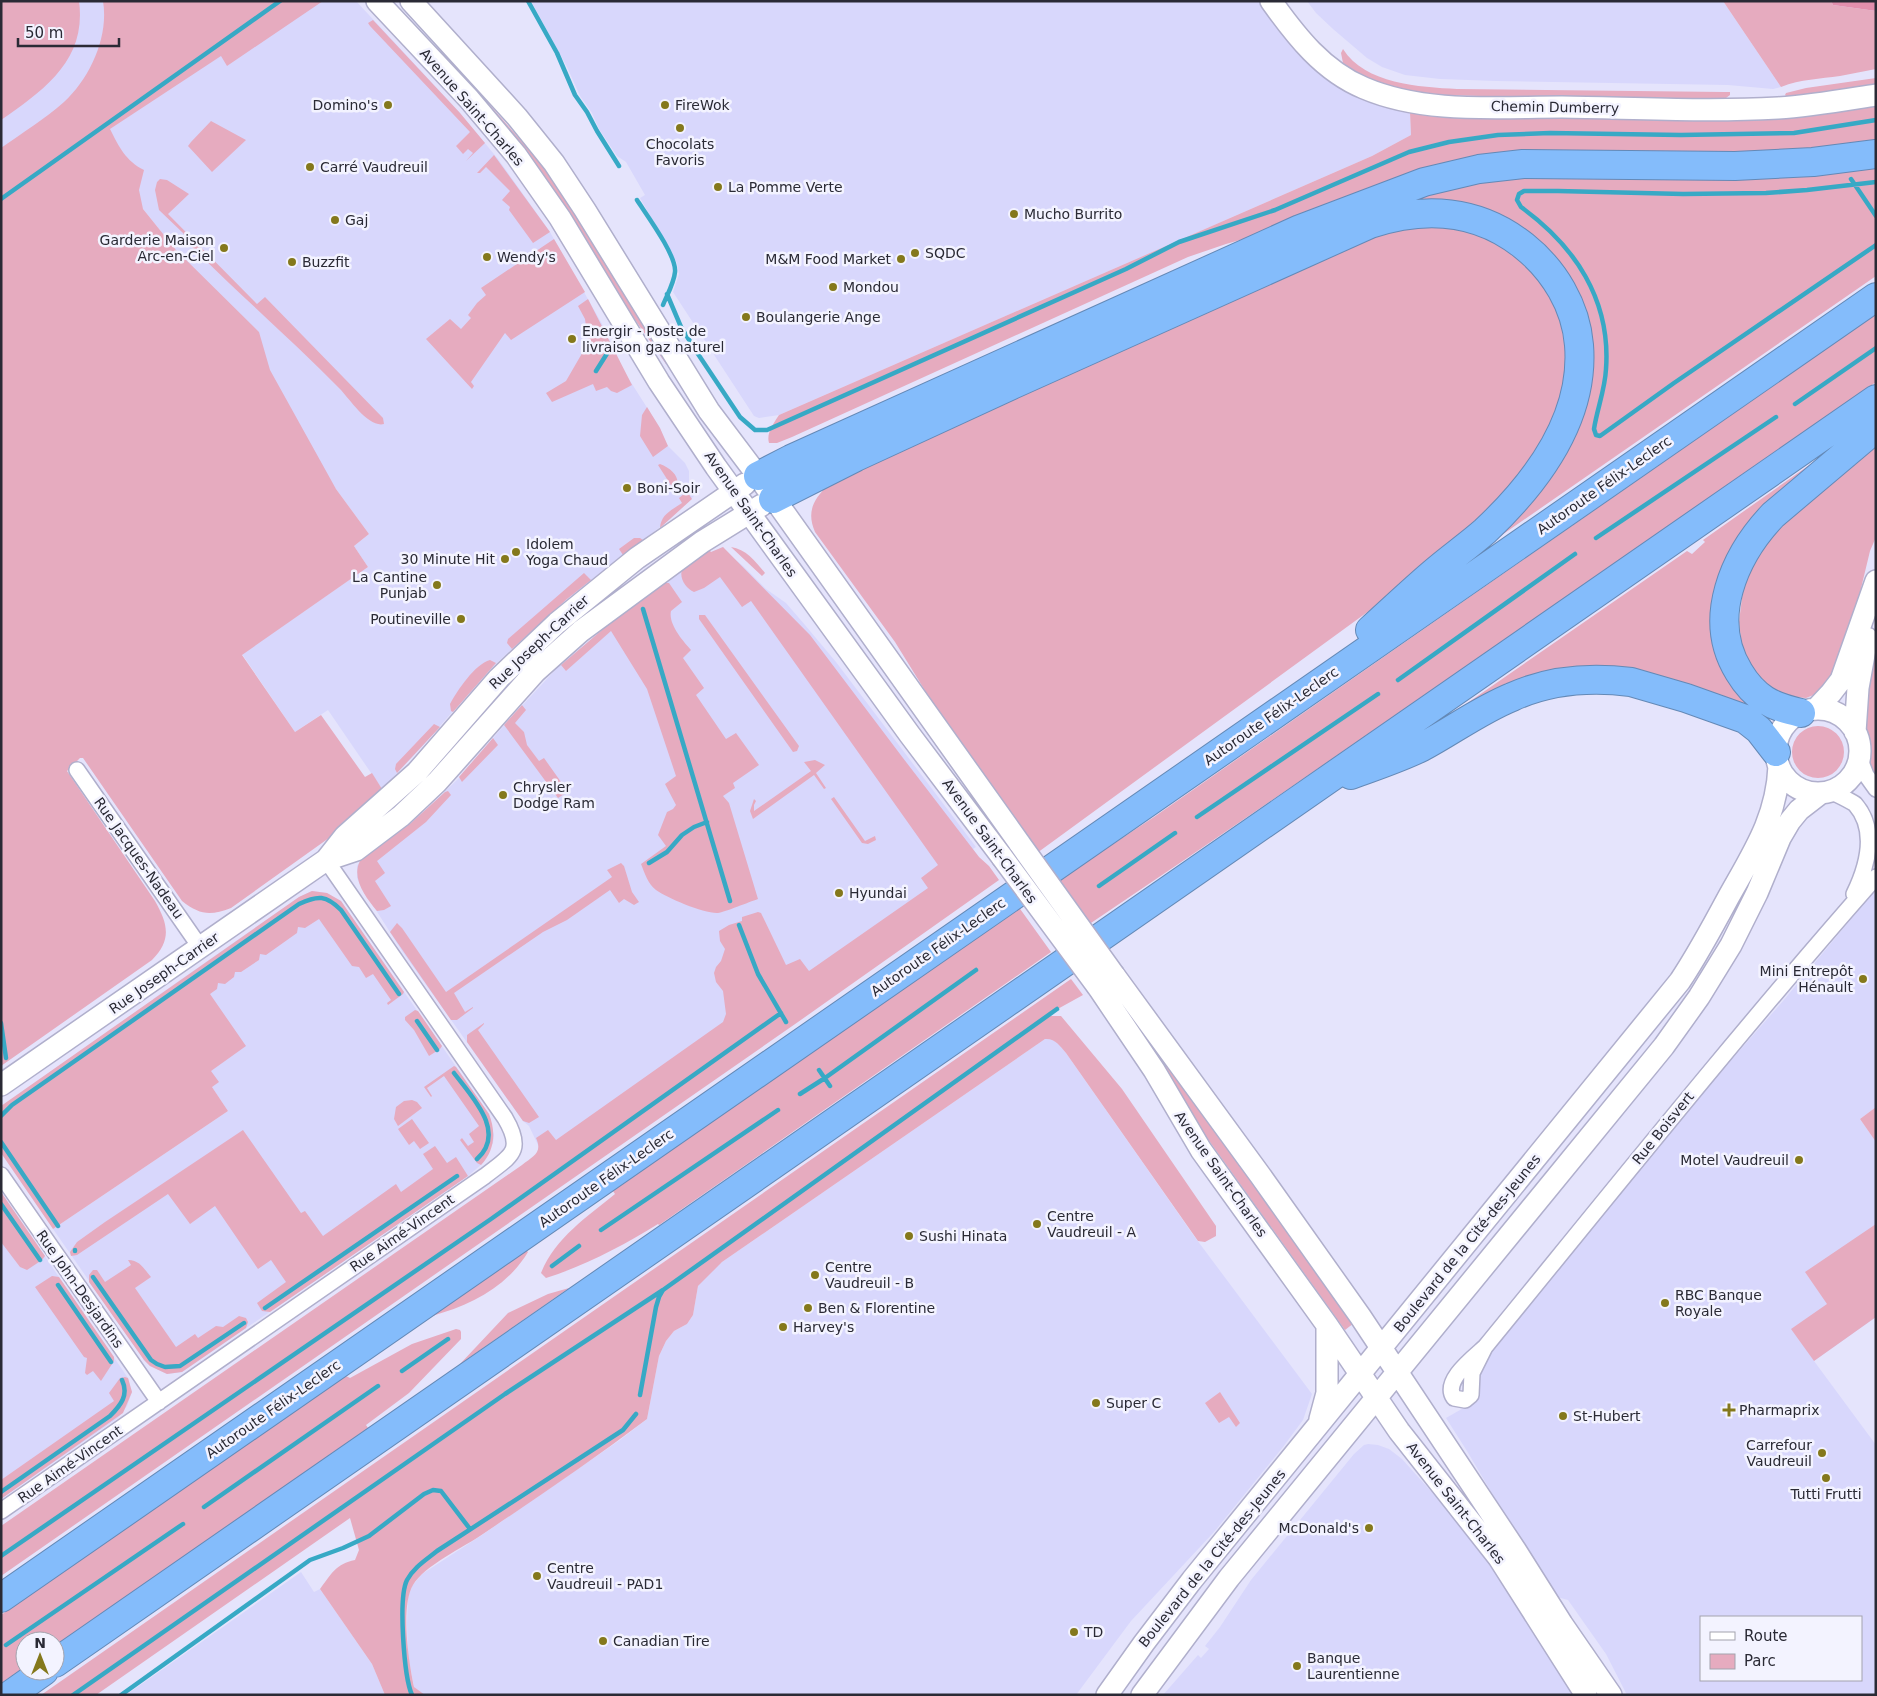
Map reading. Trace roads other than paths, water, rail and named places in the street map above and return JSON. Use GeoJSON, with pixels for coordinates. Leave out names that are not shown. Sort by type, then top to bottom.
{"type":"FeatureCollection","features":[{"type":"Feature","properties":{"kind":"highway"},"geometry":{"type":"LineString","coordinates":[[758,476],[799,455],[1293,232],[1424,182],[1479,169],[1522,164],[1735,166],[1813,162],[1876,154]]}},
{"type":"Feature","properties":{"kind":"highway"},"geometry":{"type":"LineString","coordinates":[[773,499],[856,457],[1012,385],[1370,224],[1390,217],[1423,213],[1451,214],[1483,223],[1516,239],[1529,250],[1552,274],[1569,305],[1578,337],[1580,371],[1576,396],[1567,421],[1560,437],[1534,476],[1501,515],[1279,710]]}},
{"type":"Feature","properties":{"kind":"highway","name":"Autoroute Félix-Leclerc"},"geometry":{"type":"LineString","coordinates":[[1,1598],[1876,297]]}},
{"type":"Feature","properties":{"kind":"highway"},"geometry":{"type":"LineString","coordinates":[[65,1656],[1876,399]]}},
{"type":"Feature","properties":{"kind":"highway"},"geometry":{"type":"LineString","coordinates":[[1808,711],[1778,706],[1760,697],[1736,666],[1728,647],[1725,629],[1726,599],[1730,582],[1743,552],[1772,515],[1876,428]]}},
{"type":"Feature","properties":{"kind":"highway"},"geometry":{"type":"LineString","coordinates":[[1306,794],[1420,748],[1499,703],[1528,690],[1583,680],[1631,682],[1737,716],[1760,730],[1778,759]]}},
{"type":"Feature","properties":{"kind":"highway"},"geometry":{"type":"LineString","coordinates":[[10,1695],[30,1681]]}},
{"type":"Feature","properties":{"kind":"main road","name":"Avenue Saint-Charles"},"geometry":{"type":"LineString","coordinates":[[378,1],[469,99],[516,155],[560,218],[659,382],[733,491],[910,735],[1002,857],[1106,981],[1255,1168],[1382,1349],[1562,1624],[1611,1695]]}},
{"type":"Feature","properties":{"kind":"main road","name":"Avenue Saint-Charles"},"geometry":{"type":"LineString","coordinates":[[411,1],[522,123],[554,163],[694,388],[1020,844],[1106,981],[1154,1070],[1201,1150],[1327,1325],[1399,1431],[1499,1558],[1586,1695]]}},
{"type":"Feature","properties":{"kind":"main road","name":"Chemin Dumberry"},"geometry":{"type":"LineString","coordinates":[[1271,1],[1296,35],[1330,68],[1362,87],[1386,96],[1411,102],[1471,106],[1742,109],[1796,106],[1876,95]]}},
{"type":"Feature","properties":{"kind":"main road","name":"Rue Joseph-Carrier"},"geometry":{"type":"LineString","coordinates":[[326,860],[345,836],[417,772],[499,678],[557,623],[638,558],[733,491],[758,476]]}},
{"type":"Feature","properties":{"kind":"main road","name":"Rue Joseph-Carrier"},"geometry":{"type":"LineString","coordinates":[[1,1085],[326,860],[356,850],[401,816],[444,775],[535,672],[581,630],[687,552],[773,499]]}},
{"type":"Feature","properties":{"kind":"main road"},"geometry":{"type":"LineString","coordinates":[[1808,711],[1824,710],[1839,715],[1845,719],[1855,732],[1858,741],[1859,757],[1851,777],[1840,787],[1825,792],[1806,791],[1792,784],[1787,779],[1778,759],[1780,733],[1792,718],[1808,711],[1831,693],[1841,680],[1876,581]]}},
{"type":"Feature","properties":{"kind":"main road"},"geometry":{"type":"LineString","coordinates":[[1855,732],[1858,688],[1876,590]]}},
{"type":"Feature","properties":{"kind":"main road","name":"Boulevard de la Cité-des-Jeunes"},"geometry":{"type":"LineString","coordinates":[[1107,1695],[1181,1594],[1680,981],[1704,943],[1766,827],[1778,788],[1778,759]]}},
{"type":"Feature","properties":{"kind":"main road","name":"Boulevard de la Cité-des-Jeunes"},"geometry":{"type":"LineString","coordinates":[[1142,1695],[1229,1578],[1643,1073],[1686,1016],[1713,975],[1740,927],[1787,826],[1799,810],[1825,792]]}},
{"type":"Feature","properties":{"kind":"main road"},"geometry":{"type":"LineString","coordinates":[[1317,1428],[1327,1393],[1327,1325]]}},
{"type":"Feature","properties":{"kind":"street"},"geometry":{"type":"LineString","coordinates":[[1859,757],[1866,775],[1876,789]]}},
{"type":"Feature","properties":{"kind":"street","name":"Rue Jacques-Nadeau"},"geometry":{"type":"LineString","coordinates":[[77,770],[200,947]]}},
{"type":"Feature","properties":{"kind":"street","name":"Rue Boisvert"},"geometry":{"type":"LineString","coordinates":[[1825,792],[1853,803],[1868,820],[1873,834],[1869,863],[1845,910]]}},
{"type":"Feature","properties":{"kind":"street","name":"Rue Aimé-Vincent"},"geometry":{"type":"LineString","coordinates":[[1,1511],[485,1176],[506,1160],[514,1149],[514,1136],[505,1118],[326,860]]}},
{"type":"Feature","properties":{"kind":"street","name":"Rue Boisvert"},"geometry":{"type":"LineString","coordinates":[[1484,1347],[1700,1083],[1845,910],[1876,877]]}},
{"type":"Feature","properties":{"kind":"street","name":"Rue John-Desjardins"},"geometry":{"type":"LineString","coordinates":[[1,1175],[159,1402]]}},
{"type":"Feature","properties":{"kind":"waterway"},"geometry":{"type":"LineString","coordinates":[[1,199],[280,1]]}},
{"type":"Feature","properties":{"kind":"waterway"},"geometry":{"type":"LineString","coordinates":[[528,1],[557,53],[575,95],[619,166]]}},
{"type":"Feature","properties":{"kind":"waterway"},"geometry":{"type":"LineString","coordinates":[[667,294],[681,327],[740,417],[755,430],[767,430],[1126,269],[1179,242],[1275,210],[1409,152],[1449,142],[1498,135],[1550,133],[1681,135],[1794,133],[1876,120]]}},
{"type":"Feature","properties":{"kind":"waterway"},"geometry":{"type":"LineString","coordinates":[[1851,179],[1876,216]]}},
{"type":"Feature","properties":{"kind":"waterway"},"geometry":{"type":"LineString","coordinates":[[1876,182],[1766,193],[1683,194],[1524,191],[1519,194],[1517,200],[1521,207],[1558,239],[1573,257],[1586,277],[1596,298],[1606,344],[1606,369],[1603,392],[1594,429],[1596,435],[1600,436],[1876,245]]}},
{"type":"Feature","properties":{"kind":"waterway"},"geometry":{"type":"LineString","coordinates":[[637,200],[660,235],[674,265],[673,280],[663,305]]}},
{"type":"Feature","properties":{"kind":"waterway"},"geometry":{"type":"LineString","coordinates":[[1795,404],[1876,348]]}},
{"type":"Feature","properties":{"kind":"waterway"},"geometry":{"type":"LineString","coordinates":[[596,371],[608,352]]}},
{"type":"Feature","properties":{"kind":"waterway"},"geometry":{"type":"LineString","coordinates":[[1596,538],[1776,417]]}},
{"type":"Feature","properties":{"kind":"waterway"},"geometry":{"type":"LineString","coordinates":[[1398,680],[1575,554]]}},
{"type":"Feature","properties":{"kind":"waterway"},"geometry":{"type":"LineString","coordinates":[[643,609],[730,901]]}},
{"type":"Feature","properties":{"kind":"waterway"},"geometry":{"type":"LineString","coordinates":[[1197,817],[1378,694]]}},
{"type":"Feature","properties":{"kind":"waterway"},"geometry":{"type":"LineString","coordinates":[[649,863],[667,852],[682,835],[694,827],[707,822]]}},
{"type":"Feature","properties":{"kind":"waterway"},"geometry":{"type":"LineString","coordinates":[[1099,886],[1175,833]]}},
{"type":"Feature","properties":{"kind":"waterway"},"geometry":{"type":"LineString","coordinates":[[1,1116],[12,1105],[299,904],[311,899],[326,899],[341,910],[399,994]]}},
{"type":"Feature","properties":{"kind":"waterway"},"geometry":{"type":"LineString","coordinates":[[739,925],[758,974],[786,1022]]}},
{"type":"Feature","properties":{"kind":"waterway"},"geometry":{"type":"LineString","coordinates":[[800,1094],[976,970]]}},
{"type":"Feature","properties":{"kind":"waterway"},"geometry":{"type":"LineString","coordinates":[[640,1395],[656,1307],[663,1290],[1057,1009]]}},
{"type":"Feature","properties":{"kind":"waterway"},"geometry":{"type":"LineString","coordinates":[[1,1556],[491,1219],[781,1013]]}},
{"type":"Feature","properties":{"kind":"waterway"},"geometry":{"type":"LineString","coordinates":[[417,1021],[437,1050]]}},
{"type":"Feature","properties":{"kind":"waterway"},"geometry":{"type":"LineString","coordinates":[[1,1023],[6,1058]]}},
{"type":"Feature","properties":{"kind":"waterway"},"geometry":{"type":"LineString","coordinates":[[819,1070],[830,1086]]}},
{"type":"Feature","properties":{"kind":"waterway"},"geometry":{"type":"LineString","coordinates":[[454,1073],[477,1104],[488,1126],[489,1138],[485,1149],[477,1159]]}},
{"type":"Feature","properties":{"kind":"waterway"},"geometry":{"type":"LineString","coordinates":[[601,1230],[778,1110]]}},
{"type":"Feature","properties":{"kind":"waterway"},"geometry":{"type":"LineString","coordinates":[[1,1142],[58,1226]]}},
{"type":"Feature","properties":{"kind":"waterway"},"geometry":{"type":"LineString","coordinates":[[265,1308],[457,1176]]}},
{"type":"Feature","properties":{"kind":"waterway"},"geometry":{"type":"LineString","coordinates":[[1,1204],[40,1260]]}},
{"type":"Feature","properties":{"kind":"waterway"},"geometry":{"type":"LineString","coordinates":[[552,1266],[579,1246]]}},
{"type":"Feature","properties":{"kind":"waterway"},"geometry":{"type":"LineString","coordinates":[[93,1277],[151,1360],[165,1367],[180,1366],[244,1323]]}},
{"type":"Feature","properties":{"kind":"waterway"},"geometry":{"type":"LineString","coordinates":[[58,1285],[111,1362]]}},
{"type":"Feature","properties":{"kind":"waterway"},"geometry":{"type":"LineString","coordinates":[[73,1695],[505,1394],[663,1290]]}},
{"type":"Feature","properties":{"kind":"waterway"},"geometry":{"type":"LineString","coordinates":[[402,1371],[448,1339]]}},
{"type":"Feature","properties":{"kind":"waterway"},"geometry":{"type":"LineString","coordinates":[[1,1492],[110,1416],[123,1400],[125,1390],[122,1380]]}},
{"type":"Feature","properties":{"kind":"waterway"},"geometry":{"type":"LineString","coordinates":[[204,1507],[378,1386]]}},
{"type":"Feature","properties":{"kind":"waterway"},"geometry":{"type":"LineString","coordinates":[[412,1695],[409,1686],[403,1638],[403,1603],[404,1589],[413,1571],[437,1551],[623,1430],[636,1414]]}},
{"type":"Feature","properties":{"kind":"waterway"},"geometry":{"type":"LineString","coordinates":[[121,1695],[310,1560],[369,1536],[424,1494],[433,1490],[441,1491],[470,1529]]}},
{"type":"Feature","properties":{"kind":"waterway"},"geometry":{"type":"LineString","coordinates":[[6,1645],[183,1524]]}},
{"type":"Feature","properties":{"kind":"place","name":"Domino's"},"geometry":{"type":"Point","coordinates":[388,105]}},
{"type":"Feature","properties":{"kind":"place","name":"FireWok"},"geometry":{"type":"Point","coordinates":[665,105]}},
{"type":"Feature","properties":{"kind":"place","name":"Chocolats Favoris"},"geometry":{"type":"Point","coordinates":[680,128]}},
{"type":"Feature","properties":{"kind":"place","name":"Carré Vaudreuil"},"geometry":{"type":"Point","coordinates":[310,167]}},
{"type":"Feature","properties":{"kind":"place","name":"La Pomme Verte"},"geometry":{"type":"Point","coordinates":[718,187]}},
{"type":"Feature","properties":{"kind":"place","name":"Mucho Burrito"},"geometry":{"type":"Point","coordinates":[1014,214]}},
{"type":"Feature","properties":{"kind":"place","name":"Gaj"},"geometry":{"type":"Point","coordinates":[335,220]}},
{"type":"Feature","properties":{"kind":"place","name":"Garderie Maison Arc-en-Ciel"},"geometry":{"type":"Point","coordinates":[224,248]}},
{"type":"Feature","properties":{"kind":"place","name":"SQDC"},"geometry":{"type":"Point","coordinates":[915,253]}},
{"type":"Feature","properties":{"kind":"place","name":"Wendy's"},"geometry":{"type":"Point","coordinates":[487,257]}},
{"type":"Feature","properties":{"kind":"place","name":"M&M Food Market"},"geometry":{"type":"Point","coordinates":[901,259]}},
{"type":"Feature","properties":{"kind":"place","name":"Buzzfit"},"geometry":{"type":"Point","coordinates":[292,262]}},
{"type":"Feature","properties":{"kind":"place","name":"Mondou"},"geometry":{"type":"Point","coordinates":[833,287]}},
{"type":"Feature","properties":{"kind":"place","name":"Boulangerie Ange"},"geometry":{"type":"Point","coordinates":[746,317]}},
{"type":"Feature","properties":{"kind":"place","name":"Energir - Poste de livraison gaz naturel"},"geometry":{"type":"Point","coordinates":[572,339]}},
{"type":"Feature","properties":{"kind":"place","name":"Boni-Soir"},"geometry":{"type":"Point","coordinates":[627,488]}},
{"type":"Feature","properties":{"kind":"place","name":"Idolem Yoga Chaud"},"geometry":{"type":"Point","coordinates":[516,552]}},
{"type":"Feature","properties":{"kind":"place","name":"30 Minute Hit"},"geometry":{"type":"Point","coordinates":[505,559]}},
{"type":"Feature","properties":{"kind":"place","name":"La Cantine Punjab"},"geometry":{"type":"Point","coordinates":[437,585]}},
{"type":"Feature","properties":{"kind":"place","name":"Poutineville"},"geometry":{"type":"Point","coordinates":[461,619]}},
{"type":"Feature","properties":{"kind":"place","name":"Chrysler Dodge Ram"},"geometry":{"type":"Point","coordinates":[503,795]}},
{"type":"Feature","properties":{"kind":"place","name":"Hyundai"},"geometry":{"type":"Point","coordinates":[839,893]}},
{"type":"Feature","properties":{"kind":"place","name":"Mini Entrepôt Hénault"},"geometry":{"type":"Point","coordinates":[1863,979]}},
{"type":"Feature","properties":{"kind":"place","name":"Motel Vaudreuil"},"geometry":{"type":"Point","coordinates":[1799,1160]}},
{"type":"Feature","properties":{"kind":"place","name":"Centre Vaudreuil - A"},"geometry":{"type":"Point","coordinates":[1037,1224]}},
{"type":"Feature","properties":{"kind":"place","name":"Sushi Hinata"},"geometry":{"type":"Point","coordinates":[909,1236]}},
{"type":"Feature","properties":{"kind":"place","name":"Centre Vaudreuil - B"},"geometry":{"type":"Point","coordinates":[815,1275]}},
{"type":"Feature","properties":{"kind":"place","name":"RBC Banque Royale"},"geometry":{"type":"Point","coordinates":[1665,1303]}},
{"type":"Feature","properties":{"kind":"place","name":"Ben & Florentine"},"geometry":{"type":"Point","coordinates":[808,1308]}},
{"type":"Feature","properties":{"kind":"place","name":"Harvey's"},"geometry":{"type":"Point","coordinates":[783,1327]}},
{"type":"Feature","properties":{"kind":"place","name":"Super C"},"geometry":{"type":"Point","coordinates":[1096,1403]}},
{"type":"Feature","properties":{"kind":"place","name":"Pharmaprix"},"geometry":{"type":"Point","coordinates":[1729,1410]}},
{"type":"Feature","properties":{"kind":"place","name":"St-Hubert"},"geometry":{"type":"Point","coordinates":[1563,1416]}},
{"type":"Feature","properties":{"kind":"place","name":"Carrefour Vaudreuil"},"geometry":{"type":"Point","coordinates":[1822,1453]}},
{"type":"Feature","properties":{"kind":"place","name":"Tutti Frutti"},"geometry":{"type":"Point","coordinates":[1826,1478]}},
{"type":"Feature","properties":{"kind":"place","name":"McDonald's"},"geometry":{"type":"Point","coordinates":[1369,1528]}},
{"type":"Feature","properties":{"kind":"place","name":"Centre Vaudreuil - PAD1"},"geometry":{"type":"Point","coordinates":[537,1576]}},
{"type":"Feature","properties":{"kind":"place","name":"TD"},"geometry":{"type":"Point","coordinates":[1074,1632]}},
{"type":"Feature","properties":{"kind":"place","name":"Canadian Tire"},"geometry":{"type":"Point","coordinates":[603,1641]}},
{"type":"Feature","properties":{"kind":"place","name":"Banque Laurentienne"},"geometry":{"type":"Point","coordinates":[1297,1666]}}]}
